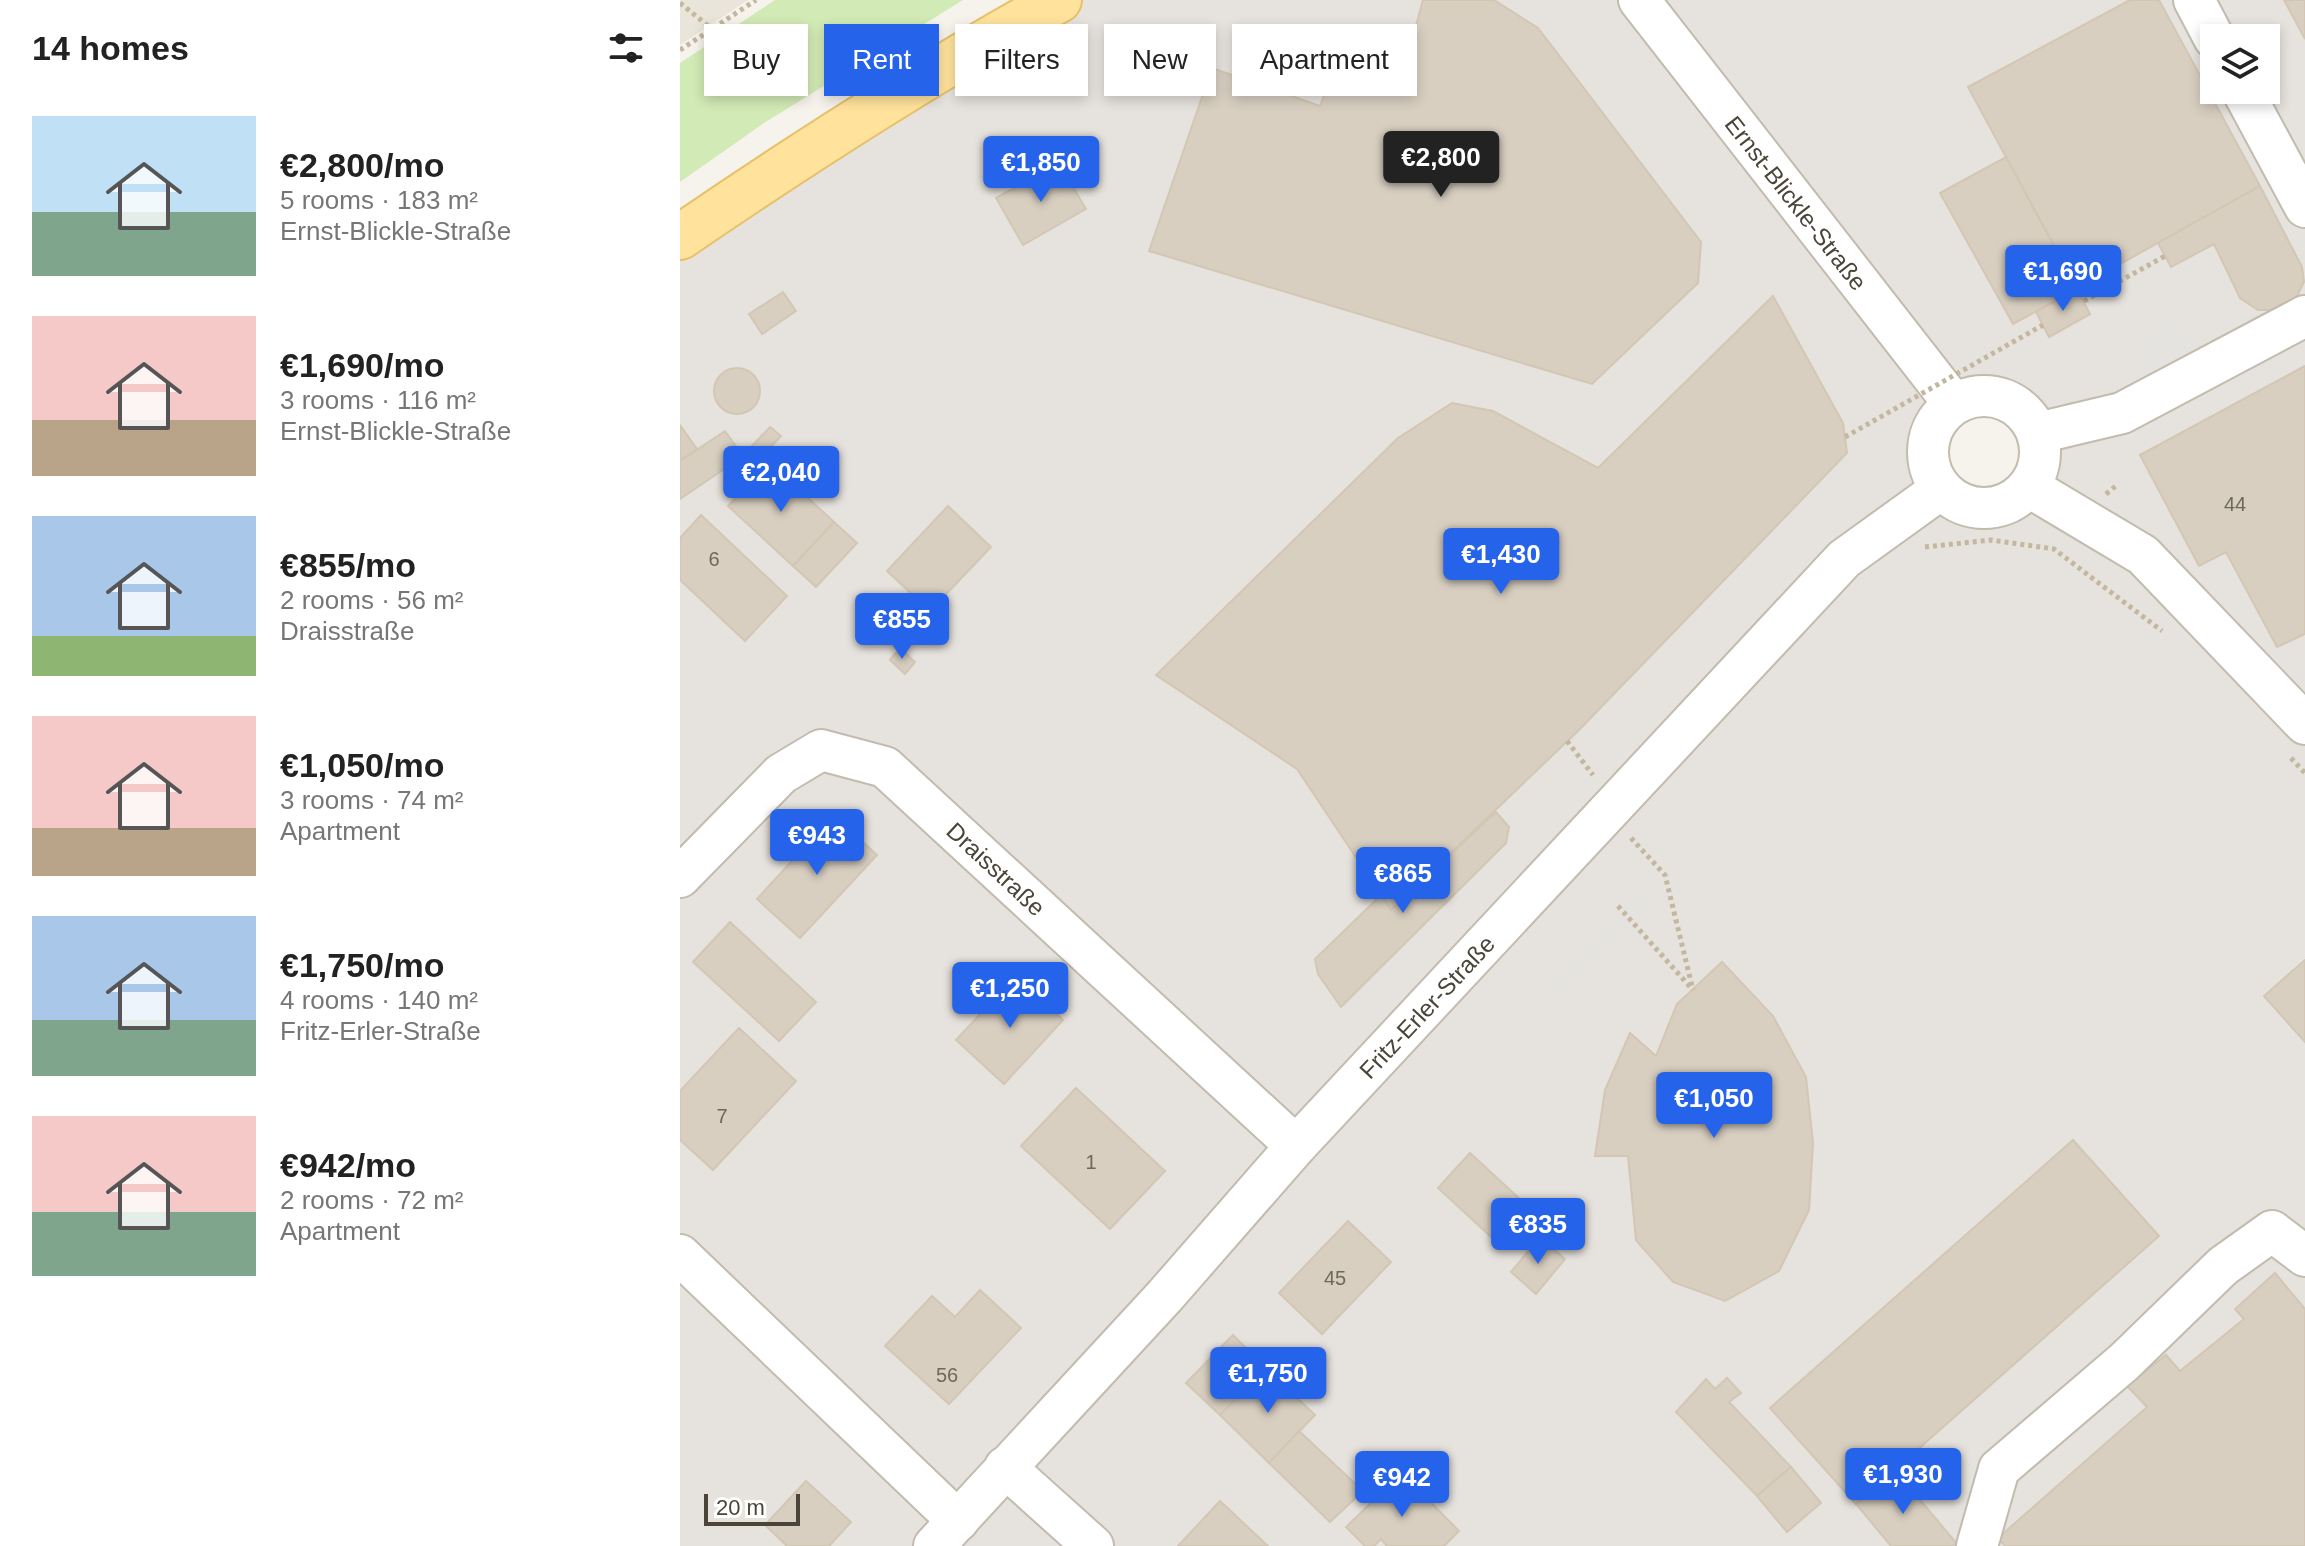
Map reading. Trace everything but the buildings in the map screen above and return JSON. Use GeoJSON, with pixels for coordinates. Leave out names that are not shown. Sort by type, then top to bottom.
{"type":"FeatureCollection","features":[{"type":"Feature","properties":{"kind":"main road"},"geometry":{"type":"LineString","coordinates":[[680,237],[785,166],[995,35],[1059,0]]}},
{"type":"Feature","properties":{"kind":"street","name":"Ernst-Blickle-Straße"},"geometry":{"type":"LineString","coordinates":[[1639,0],[1954,404]]}},
{"type":"Feature","properties":{"kind":"street"},"geometry":{"type":"LineString","coordinates":[[2194,0],[2207,24]]}},
{"type":"Feature","properties":{"kind":"street"},"geometry":{"type":"LineString","coordinates":[[2250,104],[2305,207]]}},
{"type":"Feature","properties":{"kind":"street"},"geometry":{"type":"LineString","coordinates":[[2038,433],[2122,413],[2305,316]]}},
{"type":"Feature","properties":{"kind":"street"},"geometry":{"type":"LineString","coordinates":[[1975,396],[1996,396],[2021,410],[2038,433],[2041,459],[2029,487],[2011,502],[1983,509],[1960,503],[1941,489],[1929,465],[1929,441],[1937,420],[1954,404],[1975,396]]}},
{"type":"Feature","properties":{"kind":"street"},"geometry":{"type":"LineString","coordinates":[[2029,487],[2143,555],[2295,738]]}},
{"type":"Feature","properties":{"kind":"street","name":"Fritz-Erler-Straße"},"geometry":{"type":"LineString","coordinates":[[946,1533],[1164,1297],[1296,1146],[1844,559],[1941,489]]}},
{"type":"Feature","properties":{"kind":"street","name":"Draisstraße"},"geometry":{"type":"LineString","coordinates":[[680,877],[781,774],[821,750],[885,767],[1296,1146]]}},
{"type":"Feature","properties":{"kind":"street"},"geometry":{"type":"LineString","coordinates":[[1977,1546],[1999,1469],[2124,1362],[2223,1266],[2272,1231],[2305,1256]]}},
{"type":"Feature","properties":{"kind":"street"},"geometry":{"type":"LineString","coordinates":[[680,1255],[946,1533]]}},
{"type":"Feature","properties":{"kind":"street"},"geometry":{"type":"LineString","coordinates":[[1005,1467],[1093,1546]]}},
{"type":"Feature","properties":{"kind":"path"},"geometry":{"type":"LineString","coordinates":[[720,24],[756,0]]}},
{"type":"Feature","properties":{"kind":"path"},"geometry":{"type":"LineString","coordinates":[[680,3],[706,24]]}},
{"type":"Feature","properties":{"kind":"path"},"geometry":{"type":"LineString","coordinates":[[680,50],[704,34]]}},
{"type":"Feature","properties":{"kind":"path"},"geometry":{"type":"LineString","coordinates":[[2084,301],[2165,256]]}},
{"type":"Feature","properties":{"kind":"path"},"geometry":{"type":"LineString","coordinates":[[1845,437],[2043,325]]}},
{"type":"Feature","properties":{"kind":"path"},"geometry":{"type":"LineString","coordinates":[[1922,548],[1991,540],[2054,549],[2169,636]]}},
{"type":"Feature","properties":{"kind":"path"},"geometry":{"type":"LineString","coordinates":[[2295,738],[2305,773]]}},
{"type":"Feature","properties":{"kind":"path"},"geometry":{"type":"LineString","coordinates":[[1567,741],[1605,789],[1595,800],[1665,875],[1693,990],[1618,906]]}},
{"type":"Feature","properties":{"kind":"shaded area"},"geometry":{"type":"Polygon","coordinates":[[[680,0],[748,0],[712,24],[704,24],[704,29],[680,45],[680,0]]]}},
{"type":"Feature","properties":{"kind":"shaded area"},"geometry":{"type":"Polygon","coordinates":[[[1061,0],[1638,0],[1948,399],[1931,415],[1921,439],[1923,465],[1932,490],[1961,508],[1993,512],[2029,493],[2142,557],[2305,728],[2305,1546],[680,1546],[680,237],[907,96],[939,96],[939,76],[955,66],[955,96],[1088,96],[1088,24],[1022,24],[1061,0]]]}},
{"type":"Feature","properties":{"kind":"shaded area"},"geometry":{"type":"Polygon","coordinates":[[[1663,0],[2305,0],[2305,716],[2040,487],[2045,463],[2038,423],[2002,393],[1950,397],[1663,0]]]}},
{"type":"Feature","properties":{"kind":"shaded area"},"geometry":{"type":"Polygon","coordinates":[[[2177,317],[2194,348],[2146,375],[2129,344],[2177,317]]]}},
{"type":"Feature","properties":{"kind":"shaded area"},"geometry":{"type":"Polygon","coordinates":[[[1653,878],[1657,891],[1487,1072],[1473,1072],[1653,878]]]}},
{"type":"Feature","properties":{"kind":"green space"},"geometry":{"type":"Polygon","coordinates":[[[775,0],[963,0],[924,24],[824,24],[824,86],[808,96],[808,24],[739,24],[775,0]]]}},
{"type":"Feature","properties":{"kind":"green space"},"geometry":{"type":"Polygon","coordinates":[[[704,47],[704,96],[808,96],[680,182],[680,63],[704,47]]]}}]}
